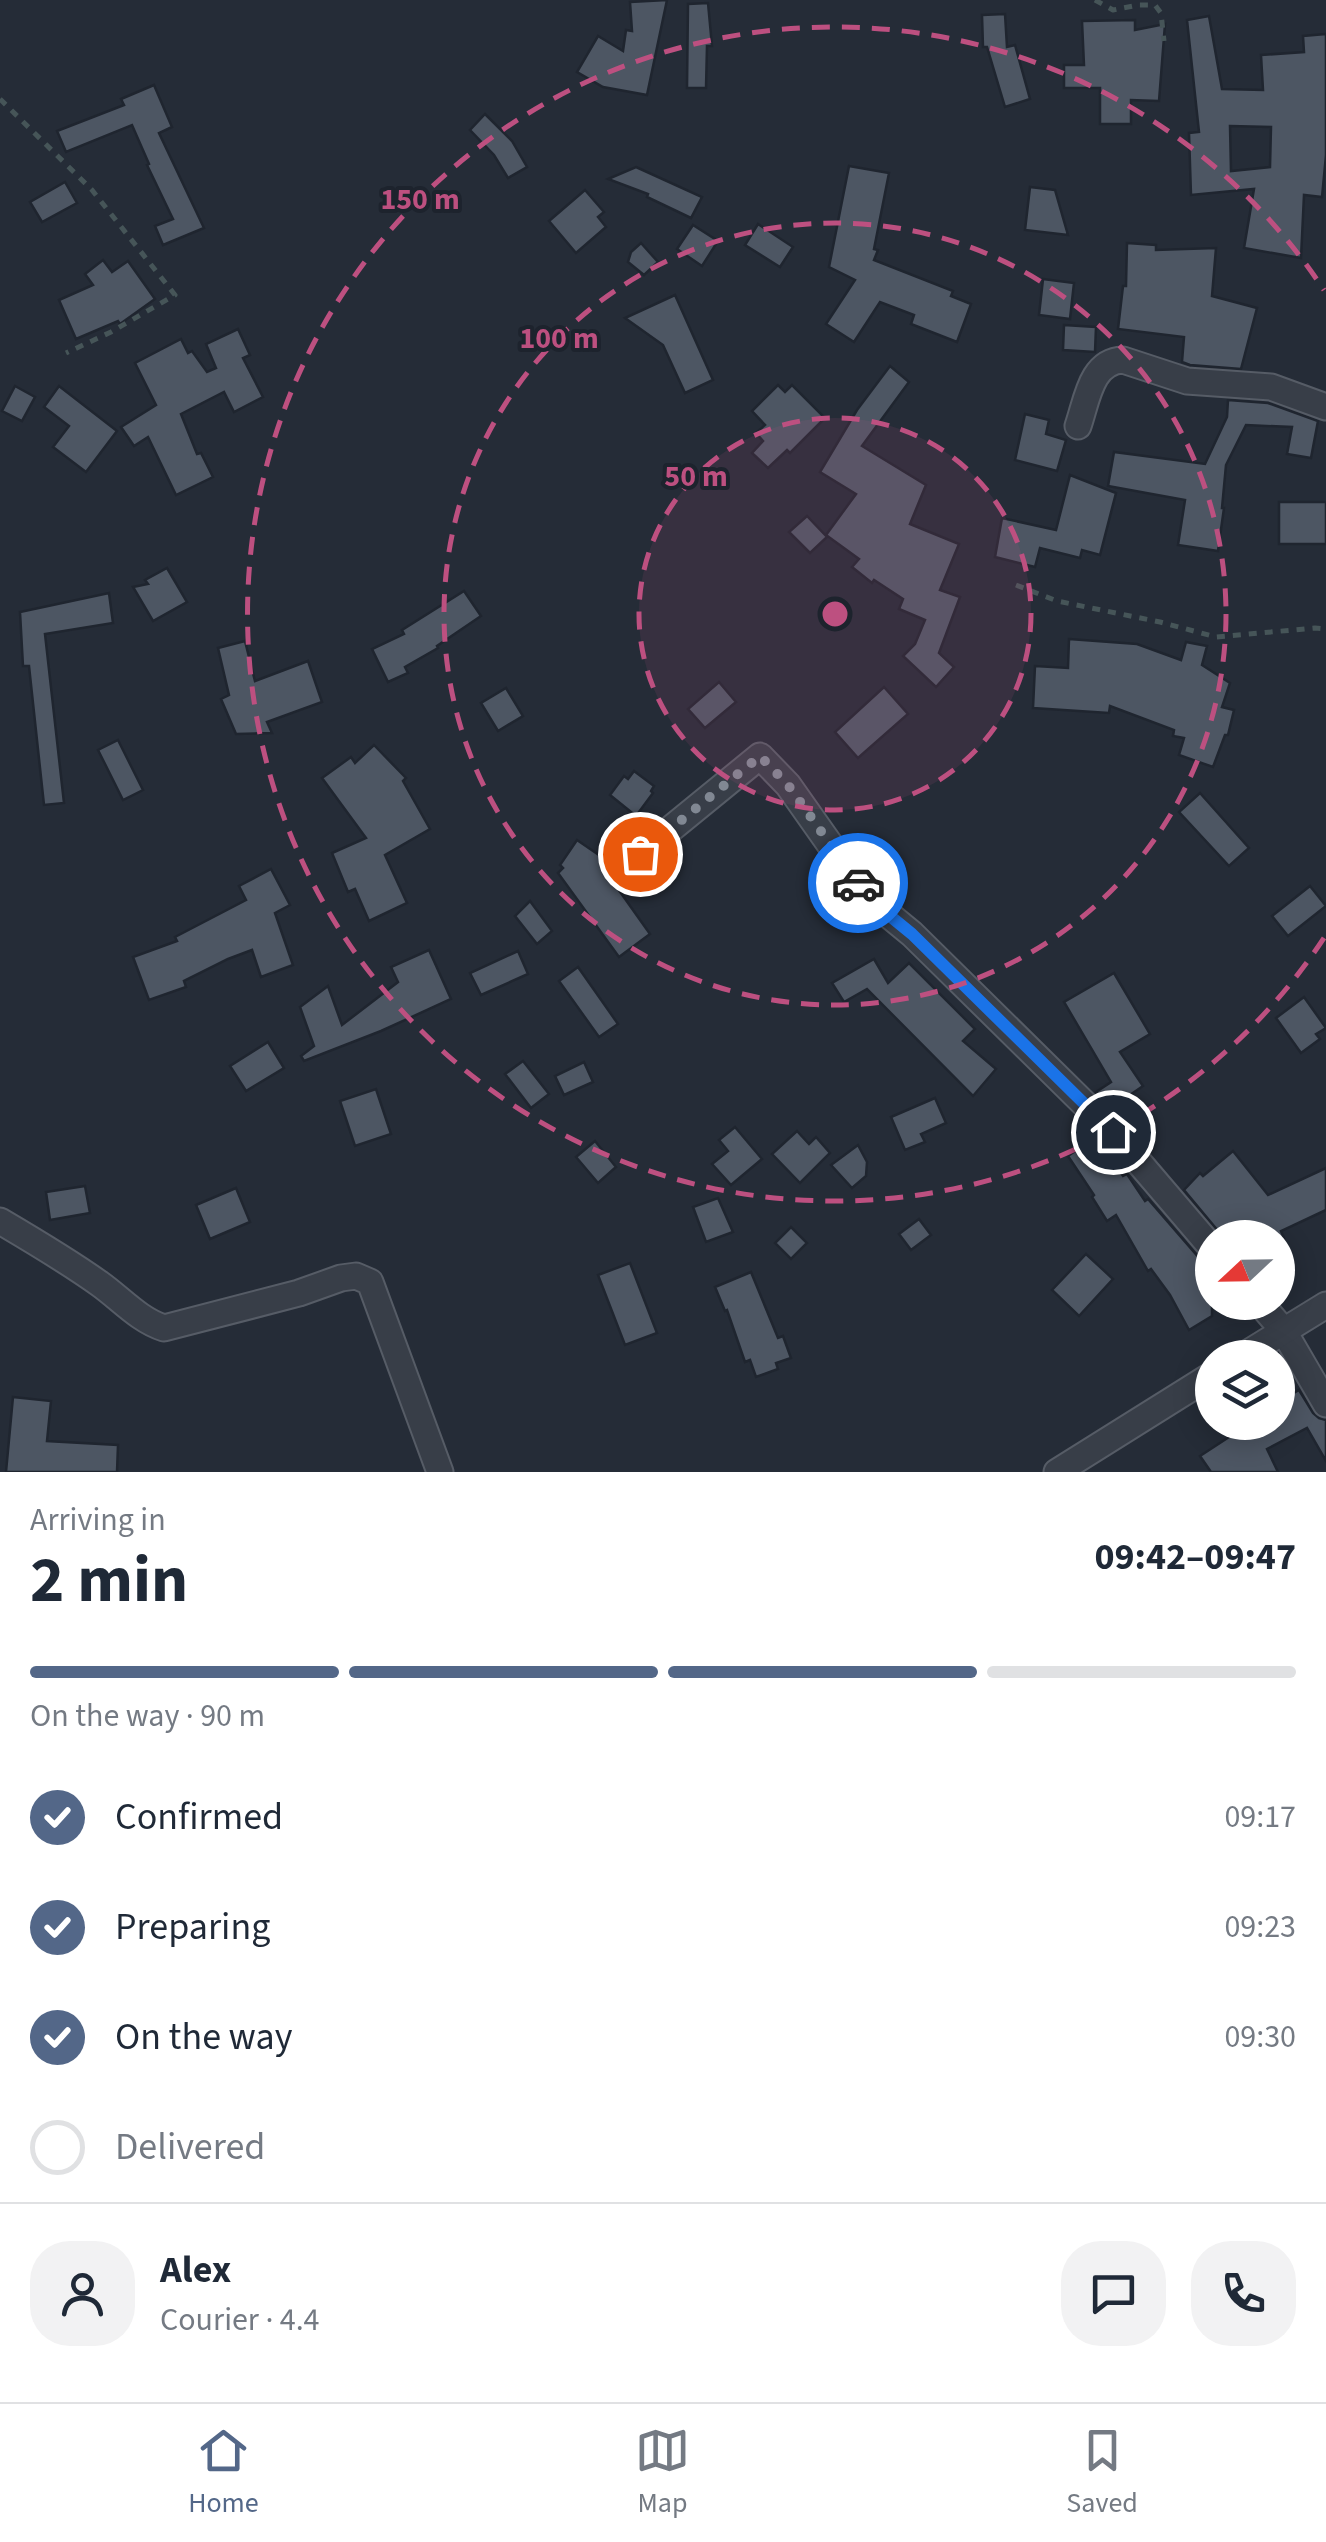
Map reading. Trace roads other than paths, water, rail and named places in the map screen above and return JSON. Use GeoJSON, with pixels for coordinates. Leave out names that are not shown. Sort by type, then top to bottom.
{"type":"FeatureCollection","features":[{"type":"Feature","properties":{"kind":"street"},"geometry":{"type":"LineString","coordinates":[[1078,426],[1094,379],[1102,366],[1114,360],[1187,381],[1271,387],[1326,407]]}},
{"type":"Feature","properties":{"kind":"street"},"geometry":{"type":"LineString","coordinates":[[640,854],[760,756],[788,785],[868,898],[912,934],[1113,1132],[1195,1228]]}},
{"type":"Feature","properties":{"kind":"street"},"geometry":{"type":"LineString","coordinates":[[0,1221],[48,1248],[146,1320],[164,1328],[299,1293],[341,1278],[356,1276],[370,1282],[440,1472]]}},
{"type":"Feature","properties":{"kind":"street"},"geometry":{"type":"LineString","coordinates":[[1268,1340],[1326,1305]]}},
{"type":"Feature","properties":{"kind":"street"},"geometry":{"type":"LineString","coordinates":[[1275,1320],[1326,1404]]}},
{"type":"Feature","properties":{"kind":"street"},"geometry":{"type":"LineString","coordinates":[[1057,1472],[1195,1386]]}}]}
